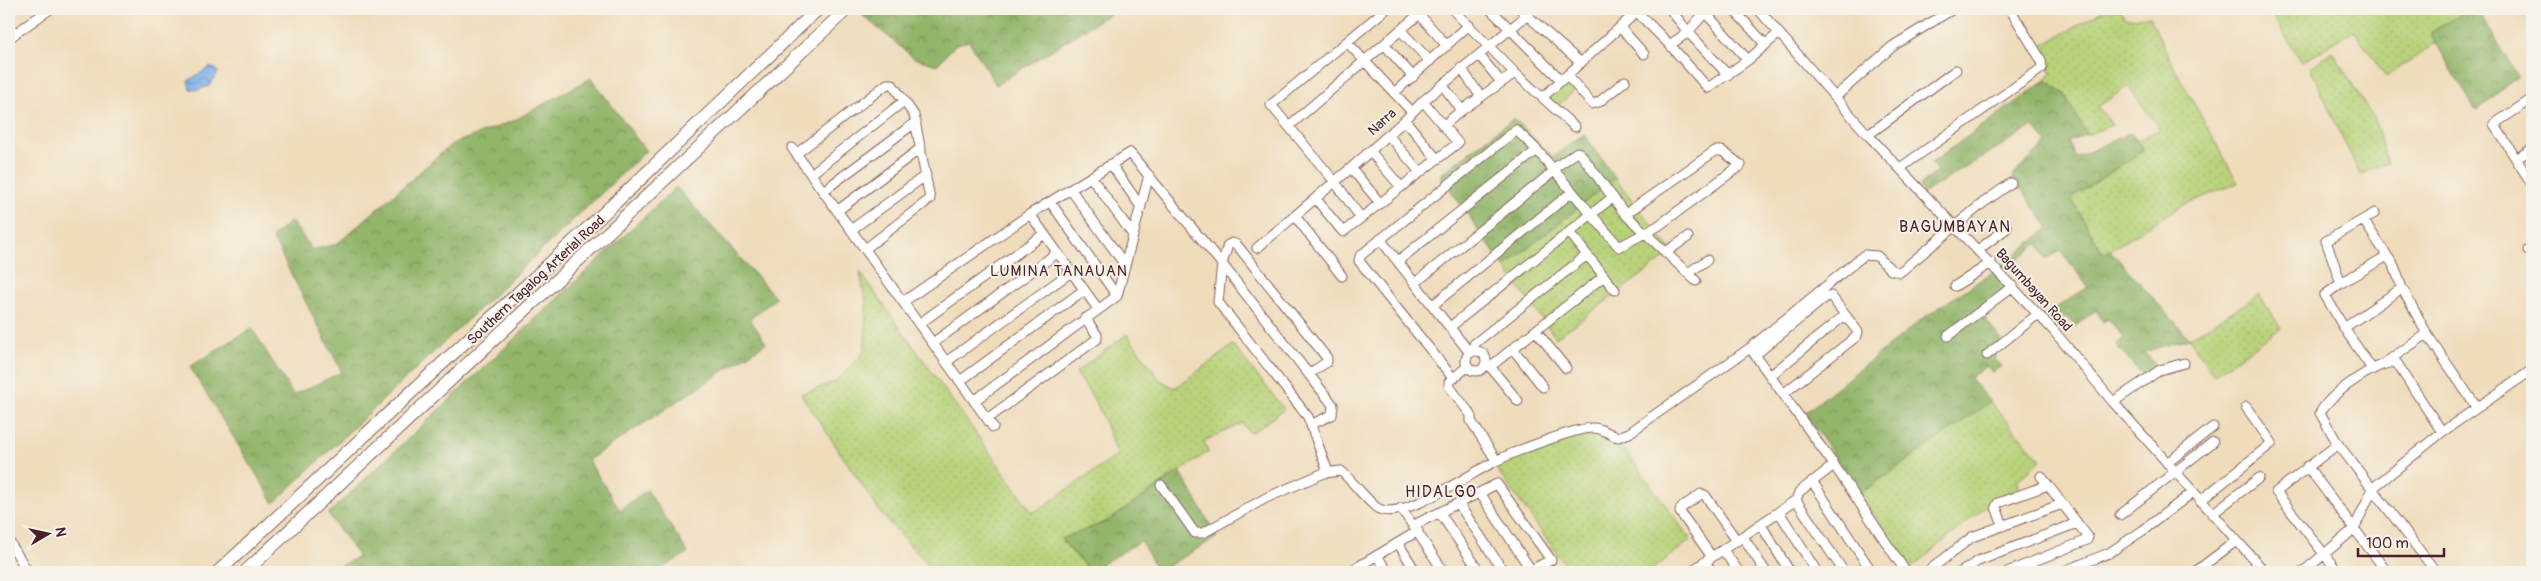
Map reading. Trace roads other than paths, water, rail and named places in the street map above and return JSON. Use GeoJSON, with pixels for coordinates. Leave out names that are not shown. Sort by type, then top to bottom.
{"type":"FeatureCollection","features":[{"type":"Feature","properties":{"kind":"highway","name":"Southern Tagalog Arterial Road"},"geometry":{"type":"LineString","coordinates":[[218,572],[633,186],[818,9]]}},
{"type":"Feature","properties":{"kind":"highway","name":"Southern Tagalog Arterial Road"},"geometry":{"type":"LineString","coordinates":[[245,572],[847,9]]}},
{"type":"Feature","properties":{"kind":"street"},"geometry":{"type":"LineString","coordinates":[[9,38],[50,9]]}},
{"type":"Feature","properties":{"kind":"street"},"geometry":{"type":"LineString","coordinates":[[1361,218],[1336,182],[1271,105],[1386,9]]}},
{"type":"Feature","properties":{"kind":"street"},"geometry":{"type":"LineString","coordinates":[[1452,9],[1515,73],[1575,127]]}},
{"type":"Feature","properties":{"kind":"street"},"geometry":{"type":"LineString","coordinates":[[1490,9],[1592,104],[1599,102],[1625,81]]}},
{"type":"Feature","properties":{"kind":"street"},"geometry":{"type":"LineString","coordinates":[[1520,9],[1581,63]]}},
{"type":"Feature","properties":{"kind":"street"},"geometry":{"type":"LineString","coordinates":[[1670,9],[1688,32],[1728,75]]}},
{"type":"Feature","properties":{"kind":"street"},"geometry":{"type":"LineString","coordinates":[[1733,9],[1765,44]]}},
{"type":"Feature","properties":{"kind":"street","name":"Bagumbayan Road"},"geometry":{"type":"LineString","coordinates":[[1758,9],[1868,135],[2013,286],[2176,472],[2192,493],[2265,572]]}},
{"type":"Feature","properties":{"kind":"street"},"geometry":{"type":"LineString","coordinates":[[1543,97],[1638,10],[1708,88],[1748,60],[1779,33]]}},
{"type":"Feature","properties":{"kind":"street"},"geometry":{"type":"LineString","coordinates":[[1670,46],[1688,32],[1705,10],[1748,60]]}},
{"type":"Feature","properties":{"kind":"street"},"geometry":{"type":"LineString","coordinates":[[1835,97],[1893,46],[1948,10]]}},
{"type":"Feature","properties":{"kind":"street"},"geometry":{"type":"LineString","coordinates":[[1900,168],[2042,68],[2041,60],[2014,10]]}},
{"type":"Feature","properties":{"kind":"street"},"geometry":{"type":"LineString","coordinates":[[1290,126],[1422,11],[1447,46]]}},
{"type":"Feature","properties":{"kind":"street","name":"Narra"},"geometry":{"type":"LineString","coordinates":[[1257,248],[1336,182],[1461,68],[1511,30],[1526,16]]}},
{"type":"Feature","properties":{"kind":"street"},"geometry":{"type":"LineString","coordinates":[[1394,93],[1469,25]]}},
{"type":"Feature","properties":{"kind":"street"},"geometry":{"type":"LineString","coordinates":[[1620,27],[1644,54]]}},
{"type":"Feature","properties":{"kind":"street"},"geometry":{"type":"LineString","coordinates":[[1400,30],[1430,61]]}},
{"type":"Feature","properties":{"kind":"street"},"geometry":{"type":"LineString","coordinates":[[1347,42],[1412,112]]}},
{"type":"Feature","properties":{"kind":"street"},"geometry":{"type":"LineString","coordinates":[[1384,44],[1412,76]]}},
{"type":"Feature","properties":{"kind":"street"},"geometry":{"type":"LineString","coordinates":[[1479,55],[1501,82]]}},
{"type":"Feature","properties":{"kind":"street"},"geometry":{"type":"LineString","coordinates":[[1461,68],[1481,96]]}},
{"type":"Feature","properties":{"kind":"street"},"geometry":{"type":"LineString","coordinates":[[1868,135],[1956,70]]}},
{"type":"Feature","properties":{"kind":"street"},"geometry":{"type":"LineString","coordinates":[[1443,126],[1481,96],[1515,73]]}},
{"type":"Feature","properties":{"kind":"street"},"geometry":{"type":"LineString","coordinates":[[865,249],[930,199],[916,122],[892,84],[887,84],[794,151],[993,427]]}},
{"type":"Feature","properties":{"kind":"street"},"geometry":{"type":"LineString","coordinates":[[1443,86],[1462,110]]}},
{"type":"Feature","properties":{"kind":"street"},"geometry":{"type":"LineString","coordinates":[[2532,99],[2494,124],[2532,184]]}},
{"type":"Feature","properties":{"kind":"street"},"geometry":{"type":"LineString","coordinates":[[811,174],[904,101]]}},
{"type":"Feature","properties":{"kind":"street"},"geometry":{"type":"LineString","coordinates":[[1316,199],[1343,232],[1458,143],[1423,101]]}},
{"type":"Feature","properties":{"kind":"street"},"geometry":{"type":"LineString","coordinates":[[1405,120],[1437,159]]}},
{"type":"Feature","properties":{"kind":"street"},"geometry":{"type":"LineString","coordinates":[[823,191],[916,122]]}},
{"type":"Feature","properties":{"kind":"street"},"geometry":{"type":"LineString","coordinates":[[1454,378],[1359,261],[1360,256],[1516,130],[1537,150],[1619,247],[1645,233],[1741,165],[1722,152],[1715,150],[1625,214]]}},
{"type":"Feature","properties":{"kind":"street"},"geometry":{"type":"LineString","coordinates":[[1388,135],[1420,172]]}},
{"type":"Feature","properties":{"kind":"street"},"geometry":{"type":"LineString","coordinates":[[838,211],[921,148]]}},
{"type":"Feature","properties":{"kind":"street"},"geometry":{"type":"LineString","coordinates":[[2516,159],[2532,149]]}},
{"type":"Feature","properties":{"kind":"street"},"geometry":{"type":"LineString","coordinates":[[1398,261],[1537,150]]}},
{"type":"Feature","properties":{"kind":"street"},"geometry":{"type":"LineString","coordinates":[[1370,151],[1400,187]]}},
{"type":"Feature","properties":{"kind":"street"},"geometry":{"type":"LineString","coordinates":[[1415,283],[1577,152],[1580,153],[1625,214],[1696,280]]}},
{"type":"Feature","properties":{"kind":"street"},"geometry":{"type":"LineString","coordinates":[[903,302],[1030,214],[1130,153],[1222,264],[1333,405],[1332,415],[1312,424]]}},
{"type":"Feature","properties":{"kind":"street"},"geometry":{"type":"LineString","coordinates":[[1110,164],[1141,207]]}},
{"type":"Feature","properties":{"kind":"street"},"geometry":{"type":"LineString","coordinates":[[1351,168],[1380,203]]}},
{"type":"Feature","properties":{"kind":"street"},"geometry":{"type":"LineString","coordinates":[[851,230],[926,174]]}},
{"type":"Feature","properties":{"kind":"street"},"geometry":{"type":"LineString","coordinates":[[974,401],[1117,296],[1149,175]]}},
{"type":"Feature","properties":{"kind":"street"},"geometry":{"type":"LineString","coordinates":[[1091,177],[1133,236]]}},
{"type":"Feature","properties":{"kind":"street"},"geometry":{"type":"LineString","coordinates":[[1752,351],[1864,255],[1877,256],[1891,270],[1900,272],[2011,183]]}},
{"type":"Feature","properties":{"kind":"street"},"geometry":{"type":"LineString","coordinates":[[1071,190],[1125,264]]}},
{"type":"Feature","properties":{"kind":"street"},"geometry":{"type":"LineString","coordinates":[[1433,305],[1572,192]]}},
{"type":"Feature","properties":{"kind":"street"},"geometry":{"type":"LineString","coordinates":[[1450,327],[1613,197]]}},
{"type":"Feature","properties":{"kind":"street"},"geometry":{"type":"LineString","coordinates":[[1050,203],[1117,296]]}},
{"type":"Feature","properties":{"kind":"street"},"geometry":{"type":"LineString","coordinates":[[2341,283],[2326,241],[2375,213]]}},
{"type":"Feature","properties":{"kind":"street"},"geometry":{"type":"LineString","coordinates":[[1030,214],[1098,309]]}},
{"type":"Feature","properties":{"kind":"street"},"geometry":{"type":"LineString","coordinates":[[1295,216],[1342,276]]}},
{"type":"Feature","properties":{"kind":"street"},"geometry":{"type":"LineString","coordinates":[[2364,221],[2388,256],[2402,288],[2427,334],[2477,408]]}},
{"type":"Feature","properties":{"kind":"street"},"geometry":{"type":"LineString","coordinates":[[1978,250],[2006,228]]}},
{"type":"Feature","properties":{"kind":"street"},"geometry":{"type":"LineString","coordinates":[[1569,232],[1615,290]]}},
{"type":"Feature","properties":{"kind":"street"},"geometry":{"type":"LineString","coordinates":[[919,324],[1044,234]]}},
{"type":"Feature","properties":{"kind":"street"},"geometry":{"type":"LineString","coordinates":[[1666,252],[1688,237]]}},
{"type":"Feature","properties":{"kind":"street"},"geometry":{"type":"LineString","coordinates":[[1380,239],[1472,352],[1484,355],[1488,365],[1518,401]]}},
{"type":"Feature","properties":{"kind":"street"},"geometry":{"type":"LineString","coordinates":[[1309,374],[1326,362],[1327,358],[1237,245],[1232,243],[1228,246],[1222,264],[1218,302],[1312,424],[1328,472]]}},
{"type":"Feature","properties":{"kind":"street"},"geometry":{"type":"LineString","coordinates":[[933,343],[1057,253]]}},
{"type":"Feature","properties":{"kind":"street"},"geometry":{"type":"LineString","coordinates":[[1468,366],[1466,359],[1472,352],[1474,344],[1588,255]]}},
{"type":"Feature","properties":{"kind":"street"},"geometry":{"type":"LineString","coordinates":[[2372,369],[2344,328],[2326,295],[2341,283],[2388,256]]}},
{"type":"Feature","properties":{"kind":"street"},"geometry":{"type":"LineString","coordinates":[[1688,273],[1707,260]]}},
{"type":"Feature","properties":{"kind":"street"},"geometry":{"type":"LineString","coordinates":[[1955,286],[1992,263]]}},
{"type":"Feature","properties":{"kind":"street"},"geometry":{"type":"LineString","coordinates":[[946,362],[1071,272]]}},
{"type":"Feature","properties":{"kind":"street"},"geometry":{"type":"LineString","coordinates":[[1468,366],[1477,370],[1513,349],[1604,276]]}},
{"type":"Feature","properties":{"kind":"street"},"geometry":{"type":"LineString","coordinates":[[1948,336],[2013,286]]}},
{"type":"Feature","properties":{"kind":"street"},"geometry":{"type":"LineString","coordinates":[[2344,328],[2402,288]]}},
{"type":"Feature","properties":{"kind":"street"},"geometry":{"type":"LineString","coordinates":[[960,381],[1084,290]]}},
{"type":"Feature","properties":{"kind":"street"},"geometry":{"type":"LineString","coordinates":[[1161,485],[1195,533],[1200,534],[1266,498],[1328,472],[1341,471],[1354,482],[1376,508],[1389,511],[1402,508],[1448,490],[1496,460],[1534,445],[1585,429],[1604,429],[1618,437],[1629,433],[1752,351],[1824,297],[1831,296],[1858,332],[1857,336],[1783,394]]}},
{"type":"Feature","properties":{"kind":"street"},"geometry":{"type":"LineString","coordinates":[[1987,355],[2038,314]]}},
{"type":"Feature","properties":{"kind":"street"},"geometry":{"type":"LineString","coordinates":[[1770,376],[1845,315]]}},
{"type":"Feature","properties":{"kind":"street"},"geometry":{"type":"LineString","coordinates":[[987,419],[1097,339],[1086,318]]}},
{"type":"Feature","properties":{"kind":"street"},"geometry":{"type":"LineString","coordinates":[[1536,331],[1566,368]]}},
{"type":"Feature","properties":{"kind":"street"},"geometry":{"type":"LineString","coordinates":[[2427,334],[2386,362],[2372,369],[2325,403],[2320,413],[2338,444],[2436,572]]}},
{"type":"Feature","properties":{"kind":"street"},"geometry":{"type":"LineString","coordinates":[[1513,349],[1543,387]]}},
{"type":"Feature","properties":{"kind":"street"},"geometry":{"type":"LineString","coordinates":[[1752,351],[1834,465],[1906,572]]}},
{"type":"Feature","properties":{"kind":"street"},"geometry":{"type":"LineString","coordinates":[[2386,362],[2396,362],[2442,432]]}},
{"type":"Feature","properties":{"kind":"street"},"geometry":{"type":"LineString","coordinates":[[2113,402],[2153,374],[2184,363]]}},
{"type":"Feature","properties":{"kind":"street"},"geometry":{"type":"LineString","coordinates":[[1468,366],[1454,378],[1449,386],[1472,415],[1471,421],[1496,460]]}},
{"type":"Feature","properties":{"kind":"street"},"geometry":{"type":"LineString","coordinates":[[2303,572],[2354,529],[2373,488],[2442,432],[2532,370]]}},
{"type":"Feature","properties":{"kind":"street"},"geometry":{"type":"LineString","coordinates":[[2200,501],[2272,443],[2246,407]]}},
{"type":"Feature","properties":{"kind":"street"},"geometry":{"type":"LineString","coordinates":[[2167,463],[2213,427]]}},
{"type":"Feature","properties":{"kind":"street"},"geometry":{"type":"LineString","coordinates":[[2120,515],[2213,442]]}},
{"type":"Feature","properties":{"kind":"street"},"geometry":{"type":"LineString","coordinates":[[2338,444],[2307,466],[2276,492],[2338,572]]}},
{"type":"Feature","properties":{"kind":"street"},"geometry":{"type":"LineString","coordinates":[[1690,572],[1796,500],[1798,492],[1834,465]]}},
{"type":"Feature","properties":{"kind":"street"},"geometry":{"type":"LineString","coordinates":[[2307,466],[2387,572]]}},
{"type":"Feature","properties":{"kind":"street"},"geometry":{"type":"LineString","coordinates":[[2007,572],[2085,542],[2088,537],[2041,476]]}},
{"type":"Feature","properties":{"kind":"street"},"geometry":{"type":"LineString","coordinates":[[2212,514],[2259,478]]}},
{"type":"Feature","properties":{"kind":"street"},"geometry":{"type":"LineString","coordinates":[[1812,482],[1872,572]]}},
{"type":"Feature","properties":{"kind":"street"},"geometry":{"type":"LineString","coordinates":[[1349,572],[1361,569],[1416,528],[1440,513],[1480,492],[1497,484],[1551,560],[1529,571],[1480,492]]}},
{"type":"Feature","properties":{"kind":"street"},"geometry":{"type":"LineString","coordinates":[[2003,526],[1996,507],[1998,503],[2048,484]]}},
{"type":"Feature","properties":{"kind":"street"},"geometry":{"type":"LineString","coordinates":[[2062,572],[2109,552],[2142,532],[2192,493]]}},
{"type":"Feature","properties":{"kind":"street"},"geometry":{"type":"LineString","coordinates":[[1712,572],[1709,560],[1680,512],[1681,508],[1703,494],[1766,572]]}},
{"type":"Feature","properties":{"kind":"street"},"geometry":{"type":"LineString","coordinates":[[1796,500],[1844,572]]}},
{"type":"Feature","properties":{"kind":"street"},"geometry":{"type":"LineString","coordinates":[[1458,504],[1504,572]]}},
{"type":"Feature","properties":{"kind":"street"},"geometry":{"type":"LineString","coordinates":[[1927,572],[1972,537],[2062,504]]}},
{"type":"Feature","properties":{"kind":"street"},"geometry":{"type":"LineString","coordinates":[[1402,508],[1444,572]]}},
{"type":"Feature","properties":{"kind":"street"},"geometry":{"type":"LineString","coordinates":[[1778,512],[1818,572]]}},
{"type":"Feature","properties":{"kind":"street"},"geometry":{"type":"LineString","coordinates":[[1440,513],[1480,572]]}},
{"type":"Feature","properties":{"kind":"street"},"geometry":{"type":"LineString","coordinates":[[1961,572],[1978,561],[2077,523]]}},
{"type":"Feature","properties":{"kind":"street"},"geometry":{"type":"LineString","coordinates":[[1761,525],[1790,572]]}},
{"type":"Feature","properties":{"kind":"street"},"geometry":{"type":"LineString","coordinates":[[9,541],[28,572]]}},
{"type":"Feature","properties":{"kind":"street"},"geometry":{"type":"LineString","coordinates":[[2195,572],[2236,541]]}},
{"type":"Feature","properties":{"kind":"street"},"geometry":{"type":"LineString","coordinates":[[1398,543],[1416,572]]}},
{"type":"Feature","properties":{"kind":"street"},"geometry":{"type":"LineString","coordinates":[[1723,550],[1739,572]]}},
{"type":"Feature","properties":{"kind":"street"},"geometry":{"type":"LineString","coordinates":[[1377,556],[1388,572]]}},
{"type":"Feature","properties":{"kind":"water"},"geometry":{"type":"Polygon","coordinates":[[[210,67],[216,69],[218,73],[209,86],[197,90],[190,89],[188,81],[210,67]]]}},
{"type":"Feature","properties":{"kind":"district","name":"BAGUMBAYAN"},"geometry":{"type":"Point","coordinates":[1955,227]}},
{"type":"Feature","properties":{"kind":"district","name":"LUMINA TANAUAN"},"geometry":{"type":"Point","coordinates":[1059,271]}},
{"type":"Feature","properties":{"kind":"district","name":"HIDALGO"},"geometry":{"type":"Point","coordinates":[1441,492]}}]}
